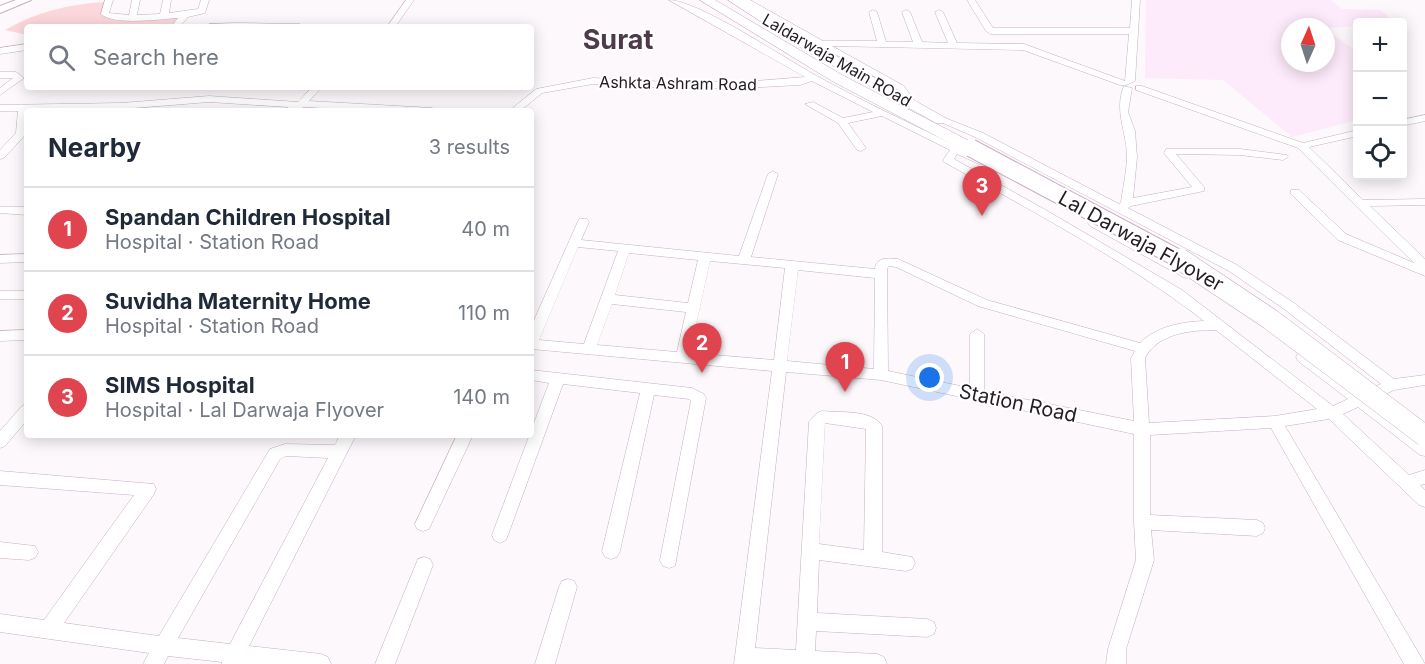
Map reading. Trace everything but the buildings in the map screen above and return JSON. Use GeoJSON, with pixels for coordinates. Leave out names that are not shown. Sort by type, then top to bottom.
{"type":"FeatureCollection","features":[{"type":"Feature","properties":{"kind":"highway","name":"Laldarwaja Main ROad"},"geometry":{"type":"LineString","coordinates":[[706,0],[783,55],[896,111],[941,120]]}},
{"type":"Feature","properties":{"kind":"highway","name":"Laldarwaja Main ROad"},"geometry":{"type":"LineString","coordinates":[[734,0],[814,45],[896,111]]}},
{"type":"Feature","properties":{"kind":"highway","name":"Lal Darwaja Flyover"},"geometry":{"type":"LineString","coordinates":[[896,111],[1187,252],[1280,312],[1425,422]]}},
{"type":"Feature","properties":{"kind":"highway","name":"Lal Darwaja Flyover"},"geometry":{"type":"LineString","coordinates":[[941,120],[966,145],[1171,253],[1270,319],[1425,436]]}},
{"type":"Feature","properties":{"kind":"main road"},"geometry":{"type":"LineString","coordinates":[[0,8],[15,0]]}},
{"type":"Feature","properties":{"kind":"main road"},"geometry":{"type":"LineString","coordinates":[[0,8],[27,0]]}},
{"type":"Feature","properties":{"kind":"street"},"geometry":{"type":"LineString","coordinates":[[109,0],[105,14],[132,18],[185,15],[202,11],[205,0]]}},
{"type":"Feature","properties":{"kind":"street"},"geometry":{"type":"LineString","coordinates":[[132,18],[136,0]]}},
{"type":"Feature","properties":{"kind":"street"},"geometry":{"type":"LineString","coordinates":[[164,16],[168,0]]}},
{"type":"Feature","properties":{"kind":"street"},"geometry":{"type":"LineString","coordinates":[[393,24],[410,0]]}},
{"type":"Feature","properties":{"kind":"street"},"geometry":{"type":"LineString","coordinates":[[673,0],[783,55],[813,78],[896,111]]}},
{"type":"Feature","properties":{"kind":"street"},"geometry":{"type":"LineString","coordinates":[[744,0],[814,45],[882,43],[1010,45],[1041,51],[1302,146],[1425,266]]}},
{"type":"Feature","properties":{"kind":"street"},"geometry":{"type":"LineString","coordinates":[[971,0],[990,31],[1010,45]]}},
{"type":"Feature","properties":{"kind":"street"},"geometry":{"type":"LineString","coordinates":[[1124,205],[1132,157],[1130,131],[1123,112],[1130,85],[1136,0]]}},
{"type":"Feature","properties":{"kind":"street"},"geometry":{"type":"LineString","coordinates":[[873,12],[882,43]]}},
{"type":"Feature","properties":{"kind":"street"},"geometry":{"type":"LineString","coordinates":[[906,12],[918,44]]}},
{"type":"Feature","properties":{"kind":"street"},"geometry":{"type":"LineString","coordinates":[[939,12],[953,44]]}},
{"type":"Feature","properties":{"kind":"street"},"geometry":{"type":"LineString","coordinates":[[178,24],[185,15]]}},
{"type":"Feature","properties":{"kind":"street"},"geometry":{"type":"LineString","coordinates":[[990,31],[1133,31]]}},
{"type":"Feature","properties":{"kind":"street"},"geometry":{"type":"LineString","coordinates":[[0,51],[24,48]]}},
{"type":"Feature","properties":{"kind":"street"},"geometry":{"type":"LineString","coordinates":[[0,75],[19,76],[0,92]]}},
{"type":"Feature","properties":{"kind":"street","name":"Ashkta Ashram Road"},"geometry":{"type":"LineString","coordinates":[[518,108],[539,91],[593,81],[668,85],[732,85],[800,82],[813,78]]}},
{"type":"Feature","properties":{"kind":"street"},"geometry":{"type":"LineString","coordinates":[[296,107],[312,90]]}},
{"type":"Feature","properties":{"kind":"street"},"geometry":{"type":"LineString","coordinates":[[213,108],[222,99]]}},
{"type":"Feature","properties":{"kind":"street"},"geometry":{"type":"LineString","coordinates":[[43,108],[222,99],[296,107],[333,108]]}},
{"type":"Feature","properties":{"kind":"street"},"geometry":{"type":"LineString","coordinates":[[810,104],[842,121],[861,148]]}},
{"type":"Feature","properties":{"kind":"street"},"geometry":{"type":"LineString","coordinates":[[0,108],[23,109],[21,134],[0,156]]}},
{"type":"Feature","properties":{"kind":"street"},"geometry":{"type":"LineString","coordinates":[[842,121],[896,111]]}},
{"type":"Feature","properties":{"kind":"street"},"geometry":{"type":"LineString","coordinates":[[1407,122],[1425,117]]}},
{"type":"Feature","properties":{"kind":"street"},"geometry":{"type":"LineString","coordinates":[[941,120],[979,135],[1124,205],[1220,261],[1252,281],[1392,385]]}},
{"type":"Feature","properties":{"kind":"street"},"geometry":{"type":"LineString","coordinates":[[1302,146],[1353,134]]}},
{"type":"Feature","properties":{"kind":"street"},"geometry":{"type":"LineString","coordinates":[[1425,450],[1258,321],[1195,279],[966,145],[948,160],[1040,211],[1177,293],[1332,413],[1425,500]]}},
{"type":"Feature","properties":{"kind":"street"},"geometry":{"type":"LineString","coordinates":[[1124,205],[1200,189],[1169,153],[1170,151],[1240,152],[1282,157]]}},
{"type":"Feature","properties":{"kind":"street"},"geometry":{"type":"LineString","coordinates":[[744,260],[773,174]]}},
{"type":"Feature","properties":{"kind":"street"},"geometry":{"type":"LineString","coordinates":[[1295,192],[1342,237],[1425,272]]}},
{"type":"Feature","properties":{"kind":"street"},"geometry":{"type":"LineString","coordinates":[[1362,203],[1422,205]]}},
{"type":"Feature","properties":{"kind":"street"},"geometry":{"type":"LineString","coordinates":[[0,210],[24,211]]}},
{"type":"Feature","properties":{"kind":"street"},"geometry":{"type":"LineString","coordinates":[[534,337],[583,222]]}},
{"type":"Feature","properties":{"kind":"street"},"geometry":{"type":"LineString","coordinates":[[574,243],[882,274]]}},
{"type":"Feature","properties":{"kind":"street"},"geometry":{"type":"LineString","coordinates":[[589,349],[625,248]]}},
{"type":"Feature","properties":{"kind":"street"},"geometry":{"type":"LineString","coordinates":[[682,358],[705,256]]}},
{"type":"Feature","properties":{"kind":"street"},"geometry":{"type":"LineString","coordinates":[[0,259],[24,258]]}},
{"type":"Feature","properties":{"kind":"street"},"geometry":{"type":"LineString","coordinates":[[1195,279],[1194,271],[1200,265],[1207,261],[1220,261]]}},
{"type":"Feature","properties":{"kind":"street"},"geometry":{"type":"LineString","coordinates":[[881,375],[881,266],[883,263],[897,263],[983,303],[1141,348]]}},
{"type":"Feature","properties":{"kind":"street"},"geometry":{"type":"LineString","coordinates":[[792,265],[745,660],[805,660],[877,664]]}},
{"type":"Feature","properties":{"kind":"street"},"geometry":{"type":"LineString","coordinates":[[1216,293],[1247,293],[1251,290],[1252,281]]}},
{"type":"Feature","properties":{"kind":"street"},"geometry":{"type":"LineString","coordinates":[[0,295],[24,295]]}},
{"type":"Feature","properties":{"kind":"street"},"geometry":{"type":"LineString","coordinates":[[607,299],[693,308]]}},
{"type":"Feature","properties":{"kind":"street"},"geometry":{"type":"LineString","coordinates":[[1116,664],[1117,649],[1145,561],[1138,358],[1141,348],[1162,334],[1201,325],[1219,326]]}},
{"type":"Feature","properties":{"kind":"street"},"geometry":{"type":"LineString","coordinates":[[977,334],[977,395]]}},
{"type":"Feature","properties":{"kind":"street"},"geometry":{"type":"LineString","coordinates":[[0,336],[24,335]]}},
{"type":"Feature","properties":{"kind":"street","name":"Station Road"},"geometry":{"type":"LineString","coordinates":[[534,344],[881,375],[1142,429],[1275,423],[1332,413],[1392,385],[1425,381]]}},
{"type":"Feature","properties":{"kind":"street"},"geometry":{"type":"LineString","coordinates":[[534,375],[696,395],[700,401],[669,560]]}},
{"type":"Feature","properties":{"kind":"street"},"geometry":{"type":"LineString","coordinates":[[500,535],[558,379]]}},
{"type":"Feature","properties":{"kind":"street"},"geometry":{"type":"LineString","coordinates":[[611,551],[648,390]]}},
{"type":"Feature","properties":{"kind":"street"},"geometry":{"type":"LineString","coordinates":[[0,442],[24,414]]}},
{"type":"Feature","properties":{"kind":"street"},"geometry":{"type":"LineString","coordinates":[[805,660],[817,422],[826,417],[871,423],[875,429],[873,559]]}},
{"type":"Feature","properties":{"kind":"street"},"geometry":{"type":"LineString","coordinates":[[1275,423],[1416,664]]}},
{"type":"Feature","properties":{"kind":"street"},"geometry":{"type":"LineString","coordinates":[[232,660],[347,438]]}},
{"type":"Feature","properties":{"kind":"street"},"geometry":{"type":"LineString","coordinates":[[423,524],[464,438]]}},
{"type":"Feature","properties":{"kind":"street"},"geometry":{"type":"LineString","coordinates":[[153,664],[275,454],[285,450],[340,452]]}},
{"type":"Feature","properties":{"kind":"street"},"geometry":{"type":"LineString","coordinates":[[1407,482],[1425,477]]}},
{"type":"Feature","properties":{"kind":"street"},"geometry":{"type":"LineString","coordinates":[[0,478],[148,489],[48,630]]}},
{"type":"Feature","properties":{"kind":"street"},"geometry":{"type":"LineString","coordinates":[[1142,522],[1257,528]]}},
{"type":"Feature","properties":{"kind":"street"},"geometry":{"type":"LineString","coordinates":[[0,550],[29,552]]}},
{"type":"Feature","properties":{"kind":"street"},"geometry":{"type":"LineString","coordinates":[[811,551],[906,563]]}},
{"type":"Feature","properties":{"kind":"street"},"geometry":{"type":"LineString","coordinates":[[385,664],[424,565]]}},
{"type":"Feature","properties":{"kind":"street"},"geometry":{"type":"LineString","coordinates":[[545,664],[568,587]]}},
{"type":"Feature","properties":{"kind":"street"},"geometry":{"type":"LineString","coordinates":[[807,621],[927,628]]}},
{"type":"Feature","properties":{"kind":"street"},"geometry":{"type":"LineString","coordinates":[[0,623],[163,646],[232,660],[321,664]]}},
{"type":"Feature","properties":{"kind":"shaded area"},"geometry":{"type":"Polygon","coordinates":[[[1146,0],[1331,0],[1342,9],[1381,10],[1390,18],[1353,18],[1353,26],[1335,27],[1335,18],[1281,18],[1281,72],[1335,72],[1335,36],[1353,49],[1353,121],[1292,137],[1223,80],[1145,78],[1146,0]]]}},
{"type":"Feature","properties":{"kind":"shaded area"},"geometry":{"type":"Polygon","coordinates":[[[105,2],[107,17],[182,16],[176,24],[24,24],[24,34],[5,30],[29,18],[79,5],[105,2]]]}},
{"type":"Feature","properties":{"kind":"place","name":"SIMS Hospital"},"geometry":{"type":"Point","coordinates":[982,216]}},
{"type":"Feature","properties":{"kind":"place","name":"Suvidha Maternity Home"},"geometry":{"type":"Point","coordinates":[702,373]}},
{"type":"Feature","properties":{"kind":"place","name":"Spandan Children Hospital"},"geometry":{"type":"Point","coordinates":[845,392]}},
{"type":"Feature","properties":{"kind":"district","name":"Surat"},"geometry":{"type":"Point","coordinates":[618,39]}}]}
